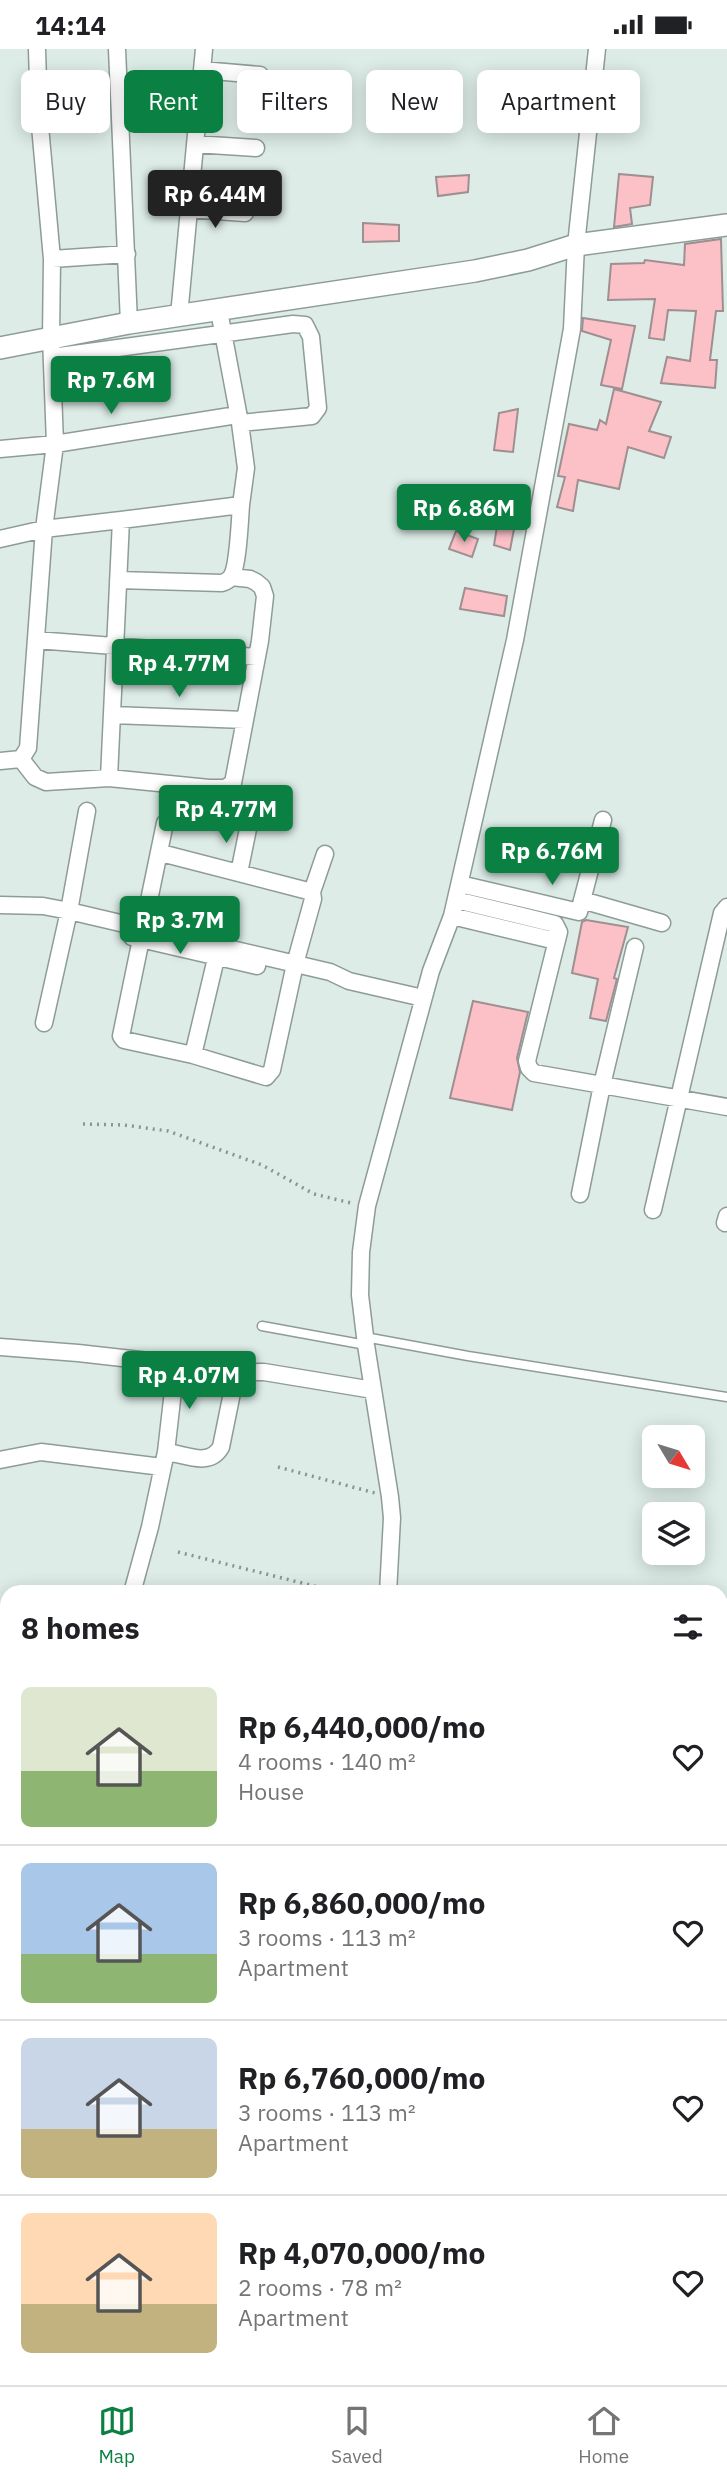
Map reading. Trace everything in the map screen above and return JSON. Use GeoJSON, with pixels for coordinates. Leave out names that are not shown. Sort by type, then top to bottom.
{"type":"FeatureCollection","features":[{"type":"Feature","properties":{"kind":"street"},"geometry":{"type":"LineString","coordinates":[[21,759],[28,748],[44,529],[55,444],[51,259],[39,115],[37,49]]}},
{"type":"Feature","properties":{"kind":"street"},"geometry":{"type":"LineString","coordinates":[[117,49],[129,323]]}},
{"type":"Feature","properties":{"kind":"street"},"geometry":{"type":"LineString","coordinates":[[202,70],[204,49]]}},
{"type":"Feature","properties":{"kind":"street"},"geometry":{"type":"LineString","coordinates":[[388,1585],[392,1518],[390,1497],[360,1295],[361,1252],[367,1206],[423,998],[454,908],[516,640],[572,329],[576,245],[597,49]]}},
{"type":"Feature","properties":{"kind":"street"},"geometry":{"type":"LineString","coordinates":[[179,316],[196,133]]}},
{"type":"Feature","properties":{"kind":"street"},"geometry":{"type":"LineString","coordinates":[[195,144],[256,148]]}},
{"type":"Feature","properties":{"kind":"street"},"geometry":{"type":"LineString","coordinates":[[188,209],[245,213]]}},
{"type":"Feature","properties":{"kind":"street"},"geometry":{"type":"LineString","coordinates":[[51,347],[87,333],[129,323],[475,271],[527,260],[576,245],[727,225]]}},
{"type":"Feature","properties":{"kind":"street"},"geometry":{"type":"LineString","coordinates":[[51,259],[127,254]]}},
{"type":"Feature","properties":{"kind":"street"},"geometry":{"type":"LineString","coordinates":[[219,311],[246,468],[232,577]]}},
{"type":"Feature","properties":{"kind":"street"},"geometry":{"type":"LineString","coordinates":[[0,348],[51,347],[223,334],[301,324],[307,327],[311,337],[318,408],[312,416],[239,419],[0,449]]}},
{"type":"Feature","properties":{"kind":"street"},"geometry":{"type":"LineString","coordinates":[[0,539],[44,529],[241,505]]}},
{"type":"Feature","properties":{"kind":"street"},"geometry":{"type":"LineString","coordinates":[[108,778],[121,520]]}},
{"type":"Feature","properties":{"kind":"street"},"geometry":{"type":"LineString","coordinates":[[21,759],[35,777],[46,782],[108,778],[209,788],[228,787],[235,780],[257,657],[265,596],[262,587],[250,579],[232,577],[222,583],[118,580]]}},
{"type":"Feature","properties":{"kind":"street"},"geometry":{"type":"LineString","coordinates":[[36,640],[257,657]]}},
{"type":"Feature","properties":{"kind":"street"},"geometry":{"type":"LineString","coordinates":[[112,715],[245,720]]}},
{"type":"Feature","properties":{"kind":"street"},"geometry":{"type":"LineString","coordinates":[[0,761],[21,759]]}},
{"type":"Feature","properties":{"kind":"street"},"geometry":{"type":"LineString","coordinates":[[44,1023],[88,811]]}},
{"type":"Feature","properties":{"kind":"street"},"geometry":{"type":"LineString","coordinates":[[460,884],[579,912],[603,820]]}},
{"type":"Feature","properties":{"kind":"street"},"geometry":{"type":"LineString","coordinates":[[165,823],[121,1038],[149,1047],[193,1055],[266,1077],[272,1070],[294,969],[313,899],[312,892],[325,854]]}},
{"type":"Feature","properties":{"kind":"street"},"geometry":{"type":"LineString","coordinates":[[239,873],[248,824]]}},
{"type":"Feature","properties":{"kind":"street"},"geometry":{"type":"LineString","coordinates":[[161,853],[312,892]]}},
{"type":"Feature","properties":{"kind":"street"},"geometry":{"type":"LineString","coordinates":[[582,900],[662,922]]}},
{"type":"Feature","properties":{"kind":"street"},"geometry":{"type":"LineString","coordinates":[[0,905],[68,916],[294,969],[340,983],[349,981],[423,998]]}},
{"type":"Feature","properties":{"kind":"street"},"geometry":{"type":"LineString","coordinates":[[653,1210],[722,913],[727,907]]}},
{"type":"Feature","properties":{"kind":"street"},"geometry":{"type":"LineString","coordinates":[[454,908],[556,940],[527,1064],[534,1073],[727,1107]]}},
{"type":"Feature","properties":{"kind":"street"},"geometry":{"type":"LineString","coordinates":[[580,1193],[635,947]]}},
{"type":"Feature","properties":{"kind":"street"},"geometry":{"type":"LineString","coordinates":[[193,1055],[218,953]]}},
{"type":"Feature","properties":{"kind":"street"},"geometry":{"type":"LineString","coordinates":[[0,1347],[264,1372],[373,1391]]}},
{"type":"Feature","properties":{"kind":"street"},"geometry":{"type":"LineString","coordinates":[[134,1585],[164,1459],[176,1365]]}},
{"type":"Feature","properties":{"kind":"street"},"geometry":{"type":"LineString","coordinates":[[0,1460],[41,1452],[164,1459],[179,1453],[210,1459],[217,1455],[221,1447],[234,1383],[240,1375],[247,1372]]}},
{"type":"Feature","properties":{"kind":"lane"},"geometry":{"type":"LineString","coordinates":[[262,1326],[727,1397]]}},
{"type":"Feature","properties":{"kind":"path"},"geometry":{"type":"LineString","coordinates":[[83,1124],[124,1125],[168,1131],[262,1165],[314,1194],[367,1206]]}},
{"type":"Feature","properties":{"kind":"path"},"geometry":{"type":"LineString","coordinates":[[278,1467],[390,1497]]}},
{"type":"Feature","properties":{"kind":"path"},"geometry":{"type":"LineString","coordinates":[[178,1552],[310,1585]]}},
{"type":"Feature","properties":{"kind":"building"},"geometry":{"type":"Polygon","coordinates":[[[619,174],[653,177],[650,205],[630,208],[632,224],[614,227],[619,174]]]}},
{"type":"Feature","properties":{"kind":"building"},"geometry":{"type":"Polygon","coordinates":[[[469,175],[468,192],[438,196],[436,177],[469,175]]]}},
{"type":"Feature","properties":{"kind":"building"},"geometry":{"type":"Polygon","coordinates":[[[363,223],[399,225],[399,241],[363,242],[363,223]]]}},
{"type":"Feature","properties":{"kind":"building"},"geometry":{"type":"Polygon","coordinates":[[[721,239],[723,311],[716,311],[710,360],[717,360],[715,388],[661,383],[667,357],[690,361],[696,311],[668,310],[664,340],[649,338],[655,299],[608,300],[611,264],[644,263],[645,260],[684,265],[685,244],[721,239]]]}},
{"type":"Feature","properties":{"kind":"building"},"geometry":{"type":"Polygon","coordinates":[[[583,318],[635,326],[622,389],[601,385],[611,340],[582,331],[583,318]]]}},
{"type":"Feature","properties":{"kind":"building"},"geometry":{"type":"Polygon","coordinates":[[[614,389],[661,402],[649,431],[671,437],[664,458],[628,447],[619,489],[578,480],[573,511],[557,507],[565,477],[558,476],[569,424],[597,430],[600,420],[606,424],[614,389]]]}},
{"type":"Feature","properties":{"kind":"building"},"geometry":{"type":"Polygon","coordinates":[[[518,409],[513,452],[494,450],[499,413],[518,409]]]}},
{"type":"Feature","properties":{"kind":"building"},"geometry":{"type":"Polygon","coordinates":[[[498,520],[515,524],[510,550],[494,545],[498,520]]]}},
{"type":"Feature","properties":{"kind":"building"},"geometry":{"type":"Polygon","coordinates":[[[456,531],[478,539],[472,557],[449,549],[456,531]]]}},
{"type":"Feature","properties":{"kind":"building"},"geometry":{"type":"Polygon","coordinates":[[[465,588],[507,596],[504,616],[460,609],[465,588]]]}},
{"type":"Feature","properties":{"kind":"building"},"geometry":{"type":"Polygon","coordinates":[[[586,920],[628,927],[606,1021],[590,1018],[598,979],[572,973],[582,922],[586,920]]]}},
{"type":"Feature","properties":{"kind":"building"},"geometry":{"type":"Polygon","coordinates":[[[473,1001],[528,1012],[517,1058],[520,1072],[512,1110],[450,1098],[473,1001]]]}}]}
